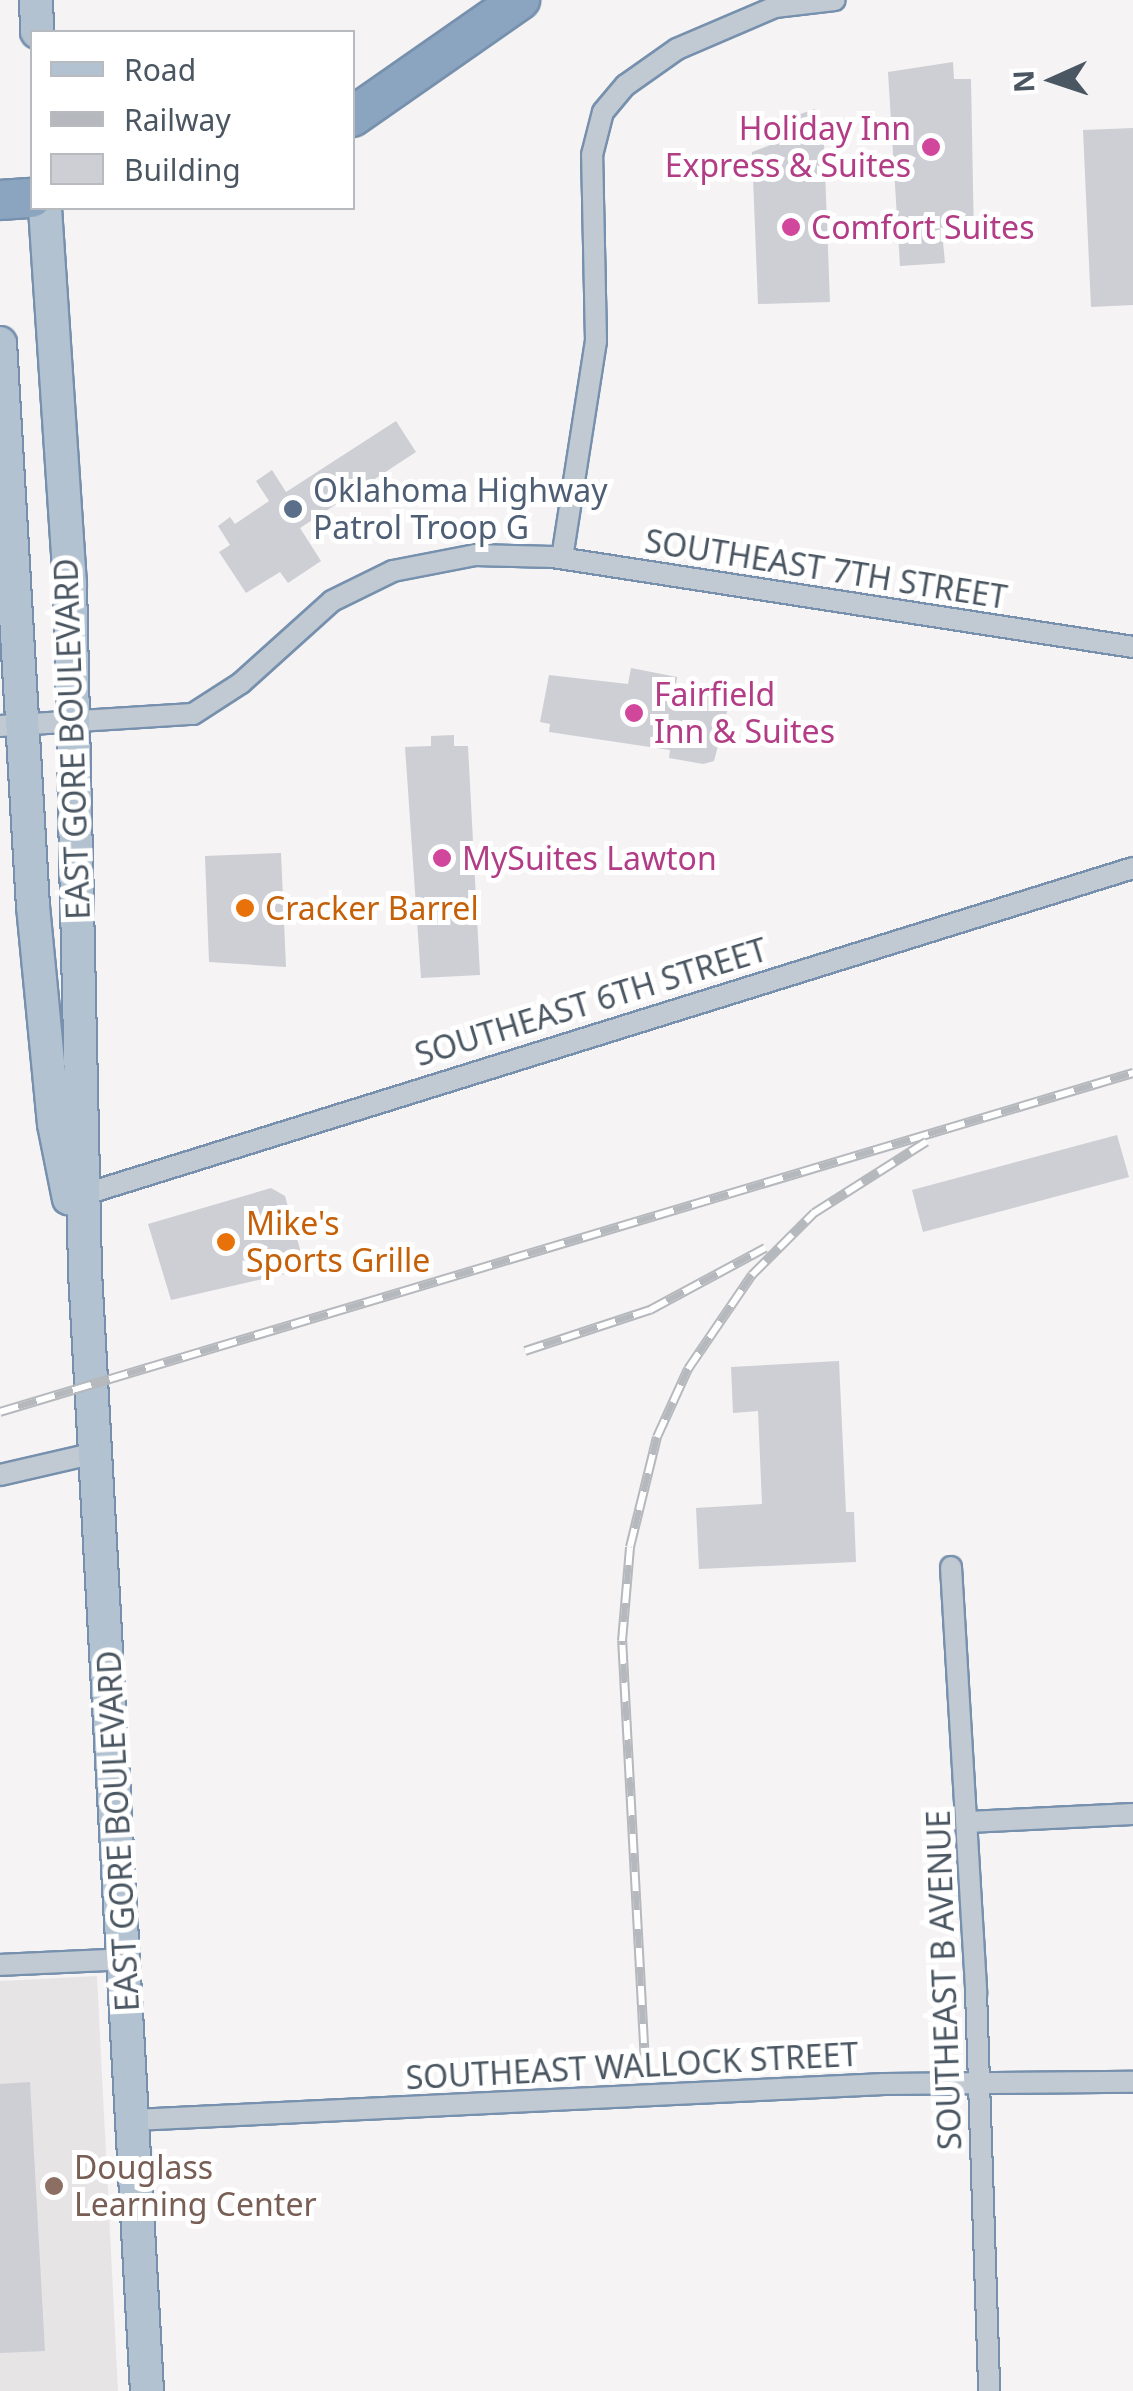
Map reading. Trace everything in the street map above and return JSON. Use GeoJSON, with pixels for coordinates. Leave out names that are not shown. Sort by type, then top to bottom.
{"type":"FeatureCollection","features":[{"type":"Feature","properties":{"kind":"highway"},"geometry":{"type":"LineString","coordinates":[[355,115],[520,0]]}},
{"type":"Feature","properties":{"kind":"highway"},"geometry":{"type":"LineString","coordinates":[[0,200],[30,198]]}},
{"type":"Feature","properties":{"kind":"main road"},"geometry":{"type":"LineString","coordinates":[[36,0],[37,30]]}},
{"type":"Feature","properties":{"kind":"main road","name":"EAST GORE BOULEVARD"},"geometry":{"type":"LineString","coordinates":[[45,210],[70,583],[77,1196],[96,1453],[147,2391]]}},
{"type":"Feature","properties":{"kind":"main road","name":"EAST GORE BOULEVARD"},"geometry":{"type":"LineString","coordinates":[[0,342],[10,726],[54,1124],[77,1196]]}},
{"type":"Feature","properties":{"kind":"main road"},"geometry":{"type":"LineString","coordinates":[[2,382],[54,379]]}},
{"type":"Feature","properties":{"kind":"street"},"geometry":{"type":"LineString","coordinates":[[562,558],[596,342],[592,155],[603,112],[626,85],[677,48],[775,7],[836,0]]}},
{"type":"Feature","properties":{"kind":"street","name":"SOUTHEAST 7TH STREET"},"geometry":{"type":"LineString","coordinates":[[10,726],[193,714],[241,683],[332,601],[393,571],[475,555],[562,558],[1133,647]]}},
{"type":"Feature","properties":{"kind":"street","name":"SOUTHEAST 6TH STREET"},"geometry":{"type":"LineString","coordinates":[[77,1196],[1133,868]]}},
{"type":"Feature","properties":{"kind":"street"},"geometry":{"type":"LineString","coordinates":[[0,1475],[96,1453]]}},
{"type":"Feature","properties":{"kind":"street","name":"SOUTHEAST B AVENUE"},"geometry":{"type":"LineString","coordinates":[[951,1567],[968,1822],[988,2391]]}},
{"type":"Feature","properties":{"kind":"street"},"geometry":{"type":"LineString","coordinates":[[968,1822],[1133,1814]]}},
{"type":"Feature","properties":{"kind":"street"},"geometry":{"type":"LineString","coordinates":[[0,1965],[125,1958]]}},
{"type":"Feature","properties":{"kind":"street","name":"SOUTHEAST WALLOCK STREET"},"geometry":{"type":"LineString","coordinates":[[134,2120],[979,2082],[1133,2082]]}},
{"type":"Feature","properties":{"kind":"shaded area","name":"Douglass Learning Center"},"geometry":{"type":"Polygon","coordinates":[[[97,1976],[118,2391],[0,2391],[0,1981],[97,1976]]]}},
{"type":"Feature","properties":{"kind":"building","name":"Holiday Inn Express & Suites"},"geometry":{"type":"Polygon","coordinates":[[[953,62],[954,79],[971,79],[974,240],[943,242],[945,263],[900,266],[888,72],[953,62]]]}},
{"type":"Feature","properties":{"kind":"building","name":"Comfort Suites"},"geometry":{"type":"Polygon","coordinates":[[[815,109],[817,144],[824,144],[830,302],[758,304],[752,152],[778,142],[777,122],[815,109]]]}},
{"type":"Feature","properties":{"kind":"building"},"geometry":{"type":"Polygon","coordinates":[[[1133,128],[1133,305],[1091,307],[1083,130],[1133,128]]]}},
{"type":"Feature","properties":{"kind":"building","name":"Oklahoma Highway Patrol Troop G"},"geometry":{"type":"Polygon","coordinates":[[[396,421],[416,452],[300,528],[321,561],[288,583],[280,572],[246,593],[219,552],[230,545],[218,526],[230,517],[235,524],[269,501],[256,481],[272,470],[286,492],[396,421]]]}},
{"type":"Feature","properties":{"kind":"building","name":"Fairfield Inn & Suites"},"geometry":{"type":"Polygon","coordinates":[[[631,668],[677,677],[676,687],[724,696],[729,704],[714,761],[703,764],[669,758],[670,750],[549,732],[550,724],[540,722],[549,675],[628,684],[631,668]]]}},
{"type":"Feature","properties":{"kind":"building","name":"MySuites Lawton"},"geometry":{"type":"Polygon","coordinates":[[[454,735],[454,746],[468,746],[480,975],[421,978],[405,747],[431,746],[431,736],[454,735]]]}},
{"type":"Feature","properties":{"kind":"building","name":"Cracker Barrel"},"geometry":{"type":"Polygon","coordinates":[[[281,853],[286,967],[209,962],[205,856],[281,853]]]}},
{"type":"Feature","properties":{"kind":"building"},"geometry":{"type":"Polygon","coordinates":[[[1117,1135],[1129,1177],[923,1232],[912,1190],[1117,1135]]]}},
{"type":"Feature","properties":{"kind":"building","name":"Mike's Sports Grille"},"geometry":{"type":"Polygon","coordinates":[[[271,1188],[285,1196],[303,1260],[283,1266],[285,1274],[171,1300],[148,1224],[271,1188]]]}},
{"type":"Feature","properties":{"kind":"building"},"geometry":{"type":"Polygon","coordinates":[[[839,1361],[846,1512],[854,1512],[856,1562],[699,1569],[696,1508],[762,1504],[758,1411],[733,1413],[731,1367],[839,1361]]]}},
{"type":"Feature","properties":{"kind":"building"},"geometry":{"type":"Polygon","coordinates":[[[30,2082],[45,2351],[0,2353],[0,2084],[30,2082]]]}},
{"type":"Feature","properties":{"kind":"railway"},"geometry":{"type":"LineString","coordinates":[[0,1412],[1133,1073]]}},
{"type":"Feature","properties":{"kind":"railway"},"geometry":{"type":"LineString","coordinates":[[646,2081],[622,1641],[630,1547],[657,1437],[688,1369],[752,1275],[814,1213],[926,1142]]}},
{"type":"Feature","properties":{"kind":"railway"},"geometry":{"type":"LineString","coordinates":[[525,1351],[650,1310],[765,1248]]}},
{"type":"Feature","properties":{"kind":"place","name":"Holiday Inn Express & Suites"},"geometry":{"type":"Point","coordinates":[931,147]}},
{"type":"Feature","properties":{"kind":"place","name":"Comfort Suites"},"geometry":{"type":"Point","coordinates":[791,227]}},
{"type":"Feature","properties":{"kind":"place","name":"Oklahoma Highway Patrol Troop G"},"geometry":{"type":"Point","coordinates":[293,509]}},
{"type":"Feature","properties":{"kind":"place","name":"Fairfield Inn & Suites"},"geometry":{"type":"Point","coordinates":[634,713]}},
{"type":"Feature","properties":{"kind":"place","name":"MySuites Lawton"},"geometry":{"type":"Point","coordinates":[442,858]}},
{"type":"Feature","properties":{"kind":"place","name":"Cracker Barrel"},"geometry":{"type":"Point","coordinates":[245,908]}},
{"type":"Feature","properties":{"kind":"place","name":"Mike's Sports Grille"},"geometry":{"type":"Point","coordinates":[226,1242]}},
{"type":"Feature","properties":{"kind":"place","name":"Douglass Learning Center"},"geometry":{"type":"Point","coordinates":[54,2186]}}]}
